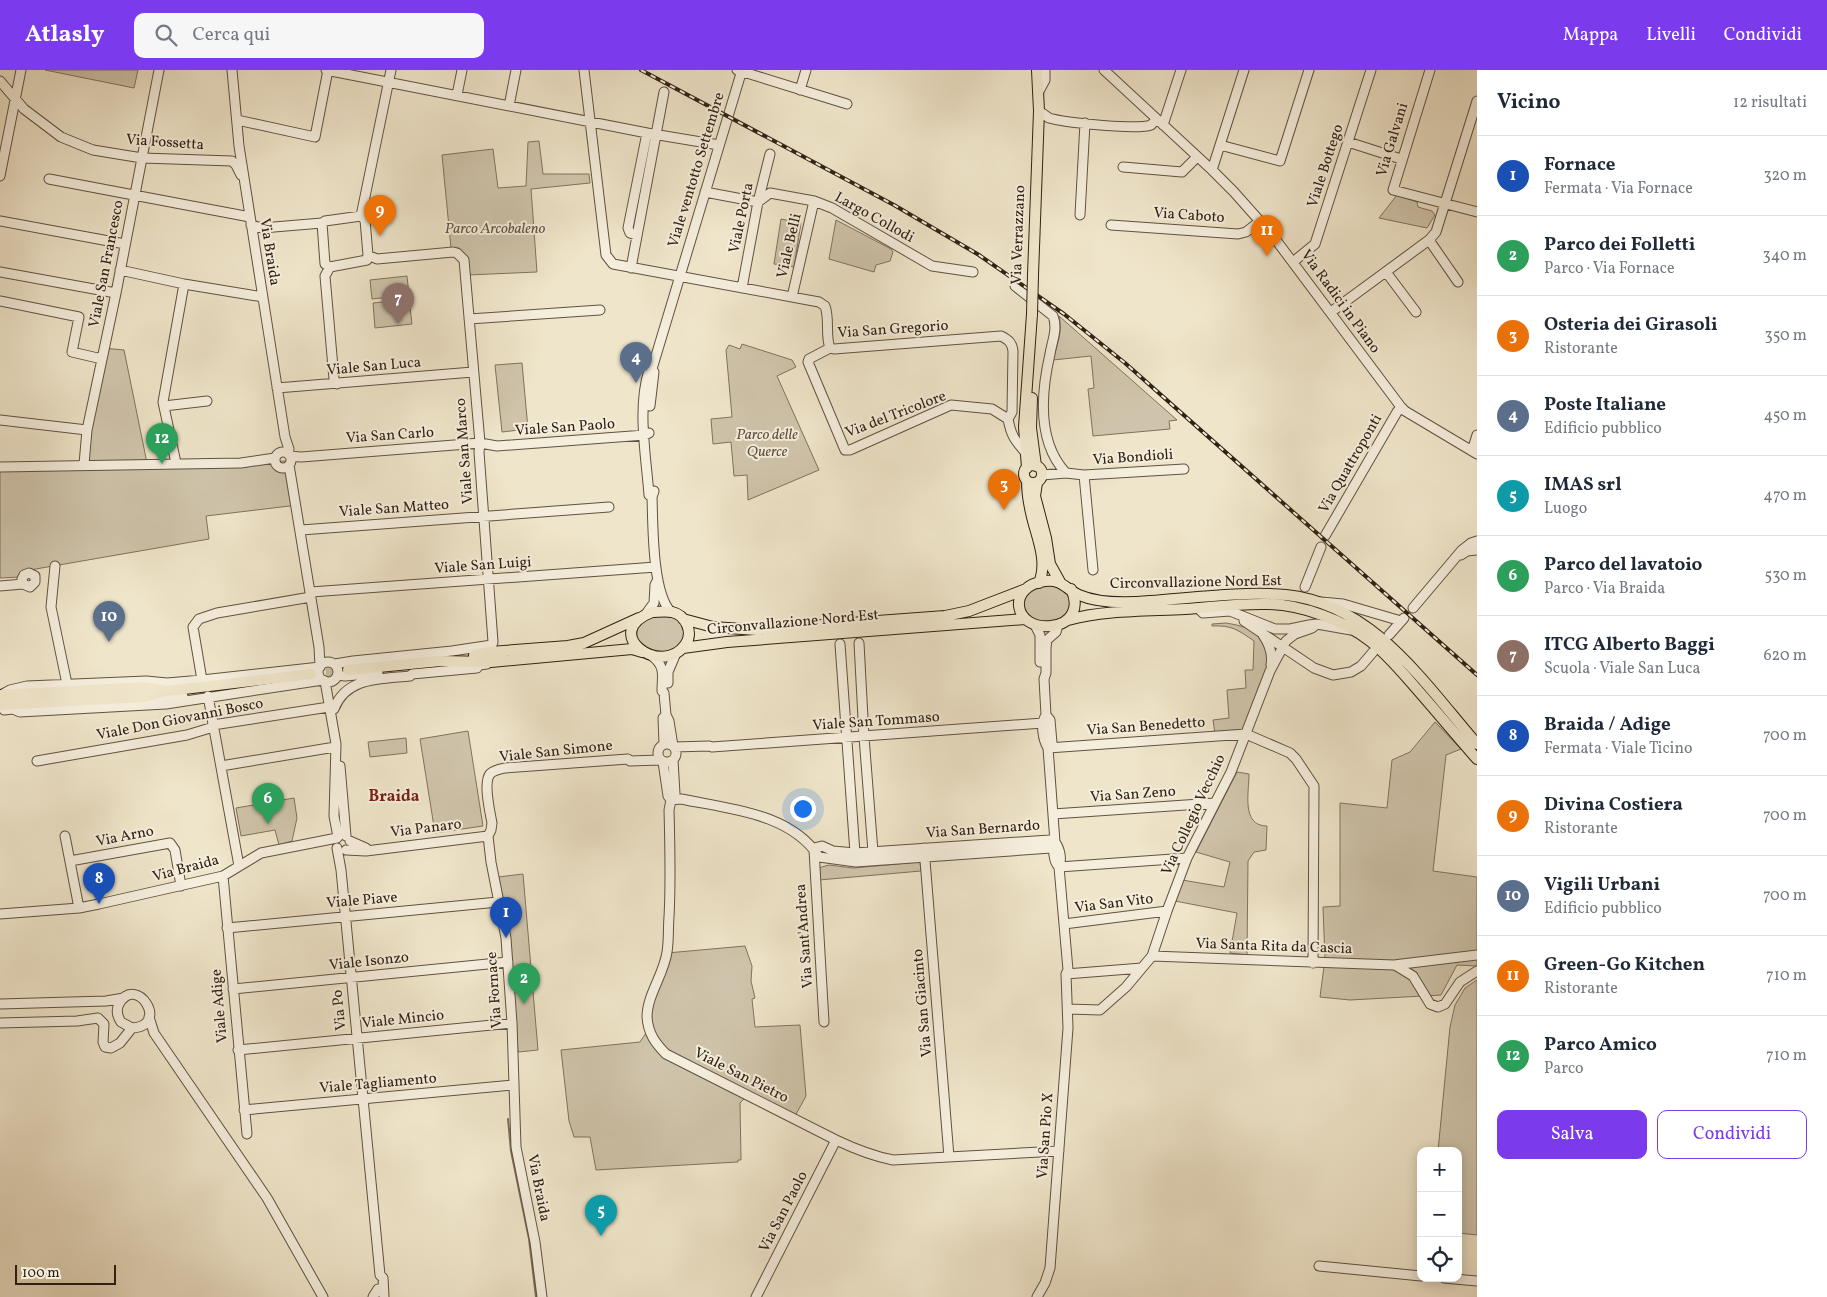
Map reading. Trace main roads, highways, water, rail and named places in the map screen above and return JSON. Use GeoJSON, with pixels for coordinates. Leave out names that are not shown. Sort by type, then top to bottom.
{"type":"FeatureCollection","features":[{"type":"Feature","properties":{"kind":"main road","name":"Via Verrazzano"},"geometry":{"type":"LineString","coordinates":[[1037,70],[1039,91]]}},
{"type":"Feature","properties":{"kind":"main road","name":"Via Verrazzano"},"geometry":{"type":"LineString","coordinates":[[1031,467],[1025,452],[1024,427],[1032,314],[1041,70]]}},
{"type":"Feature","properties":{"kind":"main road","name":"Via Verrazzano"},"geometry":{"type":"LineString","coordinates":[[1028,380],[1031,386],[1031,467],[1024,475],[1036,480]]}},
{"type":"Feature","properties":{"kind":"main road","name":"Via Verrazzano"},"geometry":{"type":"LineString","coordinates":[[1031,467],[1040,468],[1029,502],[1042,558],[1039,583]]}},
{"type":"Feature","properties":{"kind":"main road","name":"Via Verrazzano"},"geometry":{"type":"LineString","coordinates":[[1036,480],[1036,501],[1046,538],[1050,564],[1060,582]]}},
{"type":"Feature","properties":{"kind":"main road","name":"Circonvallazione Nord Est"},"geometry":{"type":"LineString","coordinates":[[683,619],[714,627],[757,630],[944,616],[970,611],[1039,583],[1060,582],[1078,595],[1123,603],[1256,594],[1285,595],[1316,602],[1348,615],[1388,642],[1477,744]]}},
{"type":"Feature","properties":{"kind":"main road"},"geometry":{"type":"LineString","coordinates":[[1025,620],[1019,609],[1019,603],[1026,589]]}},
{"type":"Feature","properties":{"kind":"main road"},"geometry":{"type":"LineString","coordinates":[[1068,620],[1073,616],[1075,609],[1075,600],[1071,589]]}},
{"type":"Feature","properties":{"kind":"main road","name":"Circonvallazione Nord Est"},"geometry":{"type":"LineString","coordinates":[[679,650],[727,642],[1025,620],[1044,627],[1058,625],[1079,617],[1105,614],[1270,604],[1297,608],[1326,617],[1356,631],[1370,641],[1390,659],[1477,759]]}},
{"type":"Feature","properties":{"kind":"main road"},"geometry":{"type":"LineString","coordinates":[[334,677],[445,659],[491,653],[568,646],[584,643],[652,612],[671,612],[683,619],[688,628],[689,635],[679,650],[670,655],[652,656],[632,649],[491,653]]}},
{"type":"Feature","properties":{"kind":"main road"},"geometry":{"type":"LineString","coordinates":[[642,652],[635,645],[632,633],[633,627],[643,616]]}},
{"type":"Feature","properties":{"kind":"main road"},"geometry":{"type":"LineString","coordinates":[[0,701],[144,687],[167,687],[307,671]]}},
{"type":"Feature","properties":{"kind":"main road"},"geometry":{"type":"LineString","coordinates":[[0,701],[144,697],[167,687]]}},
{"type":"Feature","properties":{"kind":"waterway"},"geometry":{"type":"LineString","coordinates":[[508,1119],[511,1151],[529,1239],[536,1297]]}},
{"type":"Feature","properties":{"kind":"tunnel"},"geometry":{"type":"LineString","coordinates":[[311,674],[348,670]]}},
{"type":"Feature","properties":{"kind":"railway"},"geometry":{"type":"LineString","coordinates":[[641,70],[894,205],[979,255],[1064,314],[1125,363],[1477,675]]}},
{"type":"Feature","properties":{"kind":"place","name":"Divina Costiera"},"geometry":{"type":"Point","coordinates":[380,236]}},
{"type":"Feature","properties":{"kind":"place","name":"Green-Go Kitchen"},"geometry":{"type":"Point","coordinates":[1267,256]}},
{"type":"Feature","properties":{"kind":"place","name":"ITCG Alberto Baggi"},"geometry":{"type":"Point","coordinates":[398,324]}},
{"type":"Feature","properties":{"kind":"place","name":"Poste Italiane"},"geometry":{"type":"Point","coordinates":[636,383]}},
{"type":"Feature","properties":{"kind":"place","name":"Parco Amico"},"geometry":{"type":"Point","coordinates":[162,464]}},
{"type":"Feature","properties":{"kind":"place","name":"Osteria dei Girasoli"},"geometry":{"type":"Point","coordinates":[1004,510]}},
{"type":"Feature","properties":{"kind":"place","name":"Vigili Urbani"},"geometry":{"type":"Point","coordinates":[109,642]}},
{"type":"Feature","properties":{"kind":"place","name":"Parco del lavatoio"},"geometry":{"type":"Point","coordinates":[268,824]}},
{"type":"Feature","properties":{"kind":"place","name":"Braida / Adige"},"geometry":{"type":"Point","coordinates":[99,904]}},
{"type":"Feature","properties":{"kind":"place","name":"Fornace"},"geometry":{"type":"Point","coordinates":[506,938]}},
{"type":"Feature","properties":{"kind":"place","name":"Parco dei Folletti"},"geometry":{"type":"Point","coordinates":[524,1004]}},
{"type":"Feature","properties":{"kind":"place","name":"IMAS srl"},"geometry":{"type":"Point","coordinates":[601,1236]}},
{"type":"Feature","properties":{"kind":"district","name":"Braida"},"geometry":{"type":"Point","coordinates":[394,797]}},
{"type":"Feature","properties":{"kind":"park label","name":"Parco Arcobaleno"},"geometry":{"type":"Point","coordinates":[495,229]}},
{"type":"Feature","properties":{"kind":"park label","name":"Parco delle Querce"},"geometry":{"type":"Point","coordinates":[767,444]}}]}
